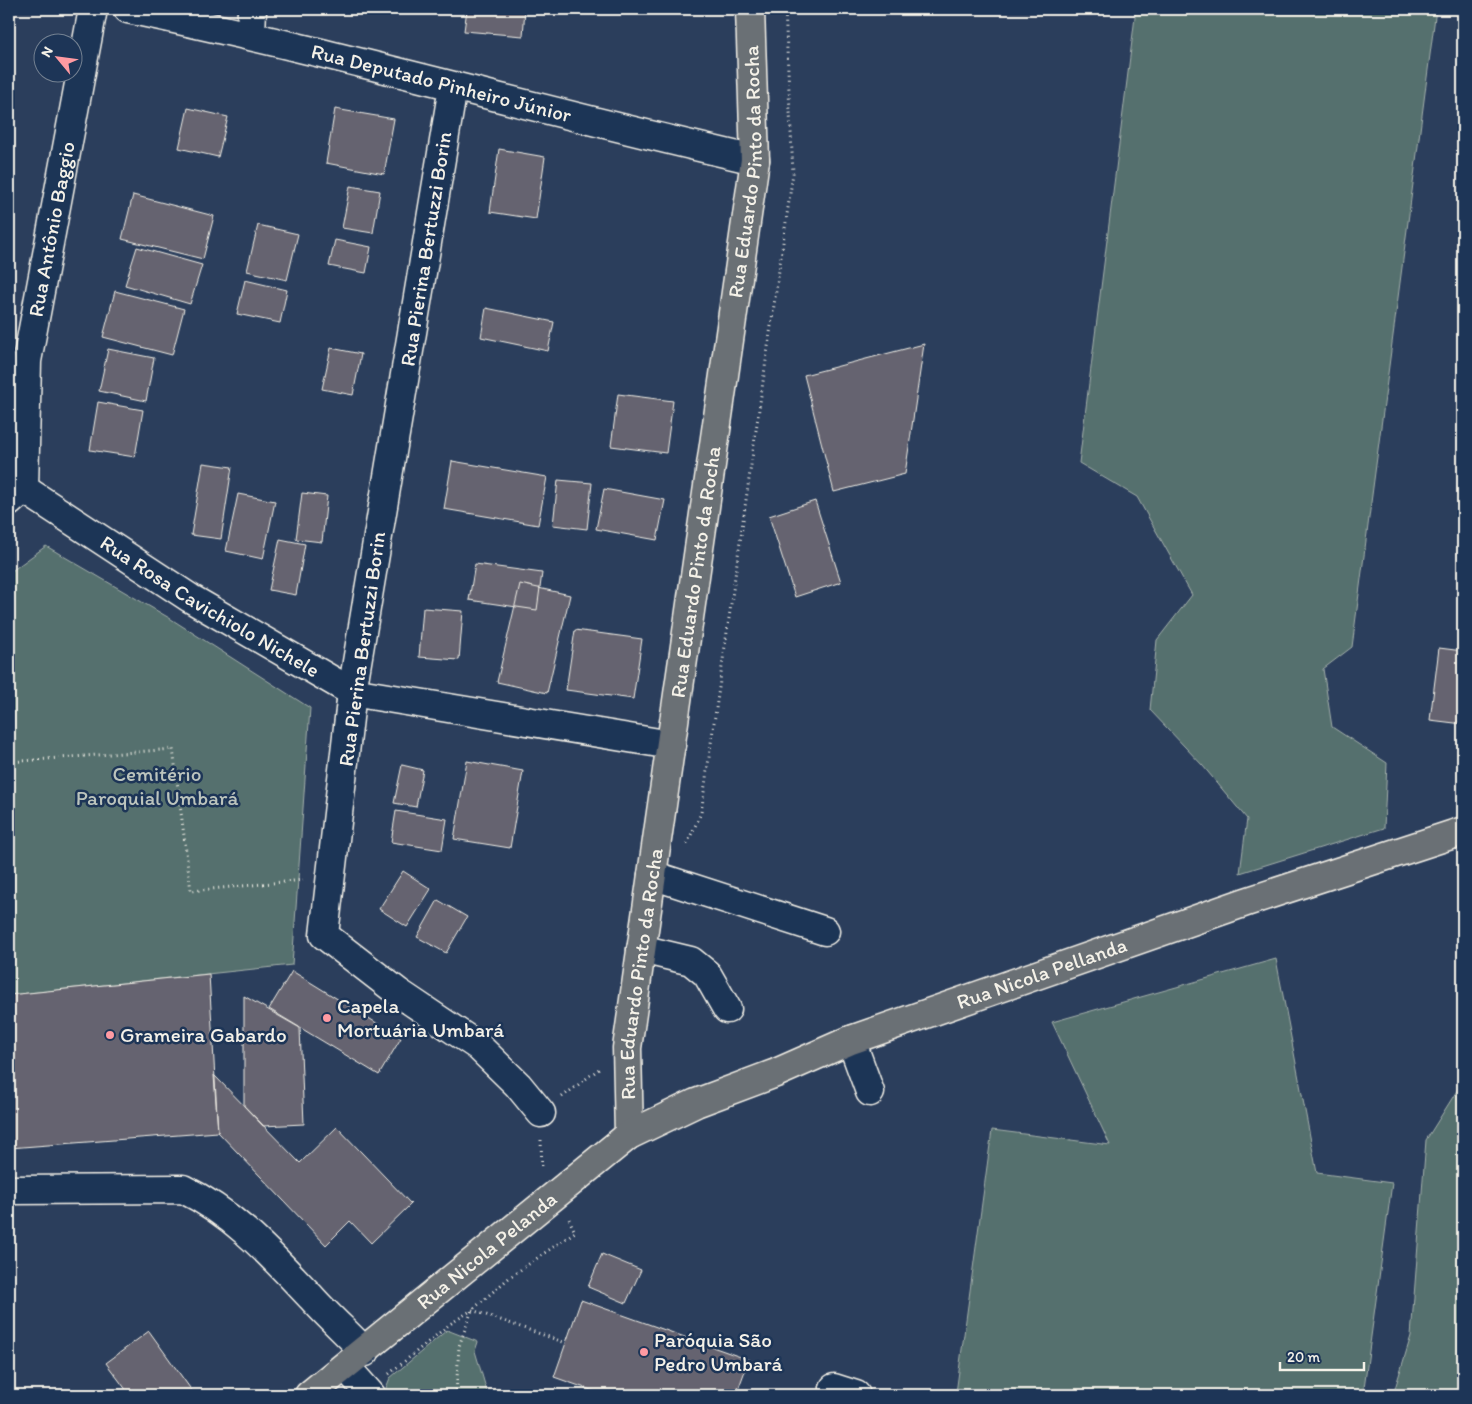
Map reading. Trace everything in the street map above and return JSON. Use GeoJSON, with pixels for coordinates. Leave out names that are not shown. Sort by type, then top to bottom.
{"type":"FeatureCollection","features":[{"type":"Feature","properties":{"kind":"main road","name":"Rua Eduardo Pinto da Rocha"},"geometry":{"type":"LineString","coordinates":[[629,1135],[627,1048],[641,950],[663,879],[672,745],[755,160],[750,9]]}},
{"type":"Feature","properties":{"kind":"main road","name":"Rua Nicola Pellanda"},"geometry":{"type":"LineString","coordinates":[[629,1135],[696,1103],[776,1073],[851,1040],[1246,902],[1463,831]]}},
{"type":"Feature","properties":{"kind":"main road","name":"Rua Nicola Pelanda"},"geometry":{"type":"LineString","coordinates":[[355,1359],[629,1135]]}},
{"type":"Feature","properties":{"kind":"main road"},"geometry":{"type":"LineString","coordinates":[[309,1395],[355,1359]]}},
{"type":"Feature","properties":{"kind":"street","name":"Rua Antônio Baggio"},"geometry":{"type":"LineString","coordinates":[[16,496],[18,359],[93,9]]}},
{"type":"Feature","properties":{"kind":"street","name":"Rua Deputado Pinheiro Júnior"},"geometry":{"type":"LineString","coordinates":[[128,9],[252,22],[453,87],[755,160]]}},
{"type":"Feature","properties":{"kind":"street","name":"Rua Pierina Bertuzzi Borin"},"geometry":{"type":"LineString","coordinates":[[453,87],[352,692],[324,935],[399,993],[478,1046],[518,1085],[541,1113]]}},
{"type":"Feature","properties":{"kind":"street","name":"Rua Rosa Cavichiolo Nichele"},"geometry":{"type":"LineString","coordinates":[[16,496],[352,692],[672,745]]}},
{"type":"Feature","properties":{"kind":"street"},"geometry":{"type":"LineString","coordinates":[[663,879],[825,931]]}},
{"type":"Feature","properties":{"kind":"street"},"geometry":{"type":"LineString","coordinates":[[641,950],[691,961],[707,974],[727,1009]]}},
{"type":"Feature","properties":{"kind":"street"},"geometry":{"type":"LineString","coordinates":[[851,1040],[870,1092]]}},
{"type":"Feature","properties":{"kind":"street"},"geometry":{"type":"LineString","coordinates":[[9,1190],[183,1189],[208,1201],[230,1217],[270,1254],[355,1359],[369,1394]]}},
{"type":"Feature","properties":{"kind":"path"},"geometry":{"type":"LineString","coordinates":[[663,879],[676,869],[700,813],[793,173],[785,9]]}},
{"type":"Feature","properties":{"kind":"path"},"geometry":{"type":"LineString","coordinates":[[9,762],[173,749],[191,891],[331,878]]}},
{"type":"Feature","properties":{"kind":"path"},"geometry":{"type":"LineString","coordinates":[[542,1177],[541,1113],[627,1048]]}},
{"type":"Feature","properties":{"kind":"path"},"geometry":{"type":"LineString","coordinates":[[369,1394],[410,1354],[472,1310],[510,1277],[575,1232],[568,1216]]}},
{"type":"Feature","properties":{"kind":"path"},"geometry":{"type":"LineString","coordinates":[[472,1310],[566,1343]]}},
{"type":"Feature","properties":{"kind":"path"},"geometry":{"type":"LineString","coordinates":[[456,1395],[458,1346],[472,1310]]}},
{"type":"Feature","properties":{"kind":"green space"},"geometry":{"type":"Polygon","coordinates":[[[1136,9],[1436,9],[1352,647],[1323,669],[1332,727],[1387,763],[1384,828],[1240,873],[1247,819],[1203,766],[1150,710],[1157,640],[1192,595],[1137,497],[1079,463],[1136,9]]]}},
{"type":"Feature","properties":{"kind":"green space","name":"Cemitério Paroquial Umbará"},"geometry":{"type":"Polygon","coordinates":[[[46,546],[171,619],[310,708],[292,965],[9,995],[9,573],[46,546]]]}},
{"type":"Feature","properties":{"kind":"green space"},"geometry":{"type":"Polygon","coordinates":[[[1276,959],[1317,1173],[1392,1183],[1363,1395],[971,1395],[956,1393],[992,1130],[1110,1145],[1052,1022],[1276,959]]]}},
{"type":"Feature","properties":{"kind":"green space"},"geometry":{"type":"Polygon","coordinates":[[[1463,1081],[1463,1395],[1393,1395],[1411,1336],[1426,1140],[1463,1081]]]}},
{"type":"Feature","properties":{"kind":"green space"},"geometry":{"type":"Polygon","coordinates":[[[447,1330],[478,1342],[475,1351],[488,1395],[388,1395],[386,1388],[390,1378],[447,1330]]]}},
{"type":"Feature","properties":{"kind":"building"},"geometry":{"type":"Polygon","coordinates":[[[467,9],[525,9],[523,36],[464,31],[467,9]]]}},
{"type":"Feature","properties":{"kind":"building"},"geometry":{"type":"Polygon","coordinates":[[[188,108],[228,117],[218,157],[179,148],[188,108]]]}},
{"type":"Feature","properties":{"kind":"building"},"geometry":{"type":"Polygon","coordinates":[[[335,109],[394,119],[384,174],[326,163],[335,109]]]}},
{"type":"Feature","properties":{"kind":"building"},"geometry":{"type":"Polygon","coordinates":[[[499,149],[545,157],[536,219],[490,212],[499,149]]]}},
{"type":"Feature","properties":{"kind":"building"},"geometry":{"type":"Polygon","coordinates":[[[350,186],[380,191],[373,233],[342,228],[350,186]]]}},
{"type":"Feature","properties":{"kind":"building"},"geometry":{"type":"Polygon","coordinates":[[[9,189],[12,190],[9,204],[9,189]]]}},
{"type":"Feature","properties":{"kind":"building"},"geometry":{"type":"Polygon","coordinates":[[[133,195],[214,216],[203,259],[122,239],[133,195]]]}},
{"type":"Feature","properties":{"kind":"building"},"geometry":{"type":"Polygon","coordinates":[[[258,225],[298,234],[287,280],[247,271],[258,225]]]}},
{"type":"Feature","properties":{"kind":"building"},"geometry":{"type":"Polygon","coordinates":[[[335,240],[371,247],[366,273],[329,266],[335,240]]]}},
{"type":"Feature","properties":{"kind":"building"},"geometry":{"type":"Polygon","coordinates":[[[137,247],[202,265],[190,304],[125,285],[137,247]]]}},
{"type":"Feature","properties":{"kind":"building"},"geometry":{"type":"Polygon","coordinates":[[[245,280],[287,290],[280,323],[237,314],[245,280]]]}},
{"type":"Feature","properties":{"kind":"building"},"geometry":{"type":"Polygon","coordinates":[[[115,291],[184,309],[172,355],[103,337],[115,291]]]}},
{"type":"Feature","properties":{"kind":"building"},"geometry":{"type":"Polygon","coordinates":[[[486,308],[554,322],[548,351],[481,337],[486,308]]]}},
{"type":"Feature","properties":{"kind":"building"},"geometry":{"type":"Polygon","coordinates":[[[924,344],[905,474],[834,492],[804,375],[924,344]]]}},
{"type":"Feature","properties":{"kind":"building"},"geometry":{"type":"Polygon","coordinates":[[[331,348],[361,354],[353,395],[322,389],[331,348]]]}},
{"type":"Feature","properties":{"kind":"building"},"geometry":{"type":"Polygon","coordinates":[[[108,349],[154,358],[146,401],[99,391],[108,349]]]}},
{"type":"Feature","properties":{"kind":"building"},"geometry":{"type":"Polygon","coordinates":[[[618,394],[673,401],[666,453],[611,446],[618,394]]]}},
{"type":"Feature","properties":{"kind":"building"},"geometry":{"type":"Polygon","coordinates":[[[98,402],[143,410],[135,457],[90,450],[98,402]]]}},
{"type":"Feature","properties":{"kind":"building"},"geometry":{"type":"Polygon","coordinates":[[[452,461],[547,477],[538,525],[444,509],[452,461]]]}},
{"type":"Feature","properties":{"kind":"building"},"geometry":{"type":"Polygon","coordinates":[[[203,463],[232,467],[221,539],[191,535],[203,463]]]}},
{"type":"Feature","properties":{"kind":"building"},"geometry":{"type":"Polygon","coordinates":[[[558,480],[592,483],[587,529],[553,525],[558,480]]]}},
{"type":"Feature","properties":{"kind":"building"},"geometry":{"type":"Polygon","coordinates":[[[604,489],[665,500],[657,540],[596,529],[604,489]]]}},
{"type":"Feature","properties":{"kind":"building"},"geometry":{"type":"Polygon","coordinates":[[[302,493],[327,496],[322,542],[296,539],[302,493]]]}},
{"type":"Feature","properties":{"kind":"building"},"geometry":{"type":"Polygon","coordinates":[[[238,494],[275,501],[263,559],[226,551],[238,494]]]}},
{"type":"Feature","properties":{"kind":"building"},"geometry":{"type":"Polygon","coordinates":[[[815,501],[841,582],[795,597],[769,516],[815,501]]]}},
{"type":"Feature","properties":{"kind":"building"},"geometry":{"type":"Polygon","coordinates":[[[280,539],[305,544],[296,595],[269,590],[280,539]]]}},
{"type":"Feature","properties":{"kind":"building"},"geometry":{"type":"Polygon","coordinates":[[[475,564],[542,573],[537,610],[469,600],[475,564]]]}},
{"type":"Feature","properties":{"kind":"building"},"geometry":{"type":"Polygon","coordinates":[[[520,584],[570,595],[547,693],[497,682],[520,584]]]}},
{"type":"Feature","properties":{"kind":"building"},"geometry":{"type":"Polygon","coordinates":[[[423,608],[463,611],[459,660],[419,657],[423,608]]]}},
{"type":"Feature","properties":{"kind":"building"},"geometry":{"type":"Polygon","coordinates":[[[575,630],[642,639],[633,699],[566,690],[575,630]]]}},
{"type":"Feature","properties":{"kind":"building"},"geometry":{"type":"Polygon","coordinates":[[[1439,648],[1463,651],[1463,724],[1430,720],[1439,648]]]}},
{"type":"Feature","properties":{"kind":"building"},"geometry":{"type":"Polygon","coordinates":[[[467,761],[523,771],[510,848],[454,839],[467,761]]]}},
{"type":"Feature","properties":{"kind":"building"},"geometry":{"type":"Polygon","coordinates":[[[402,765],[423,770],[416,807],[394,803],[402,765]]]}},
{"type":"Feature","properties":{"kind":"building"},"geometry":{"type":"Polygon","coordinates":[[[396,811],[447,819],[442,850],[391,842],[396,811]]]}},
{"type":"Feature","properties":{"kind":"building"},"geometry":{"type":"Polygon","coordinates":[[[403,871],[431,889],[407,927],[379,909],[403,871]]]}},
{"type":"Feature","properties":{"kind":"building"},"geometry":{"type":"Polygon","coordinates":[[[438,900],[467,917],[446,953],[417,937],[438,900]]]}},
{"type":"Feature","properties":{"kind":"building","name":"Capela Mortuária Umbará"},"geometry":{"type":"Polygon","coordinates":[[[292,971],[401,1038],[379,1075],[269,1009],[292,971]]]}},
{"type":"Feature","properties":{"kind":"building","name":"Grameira Gabardo"},"geometry":{"type":"Polygon","coordinates":[[[209,974],[218,1132],[9,1148],[9,995],[209,974]]]}},
{"type":"Feature","properties":{"kind":"building"},"geometry":{"type":"Polygon","coordinates":[[[244,996],[300,1028],[304,1124],[263,1126],[244,1106],[244,996]]]}},
{"type":"Feature","properties":{"kind":"building"},"geometry":{"type":"Polygon","coordinates":[[[214,1075],[300,1163],[337,1127],[411,1204],[371,1243],[350,1221],[326,1245],[218,1132],[214,1075]]]}},
{"type":"Feature","properties":{"kind":"building"},"geometry":{"type":"Polygon","coordinates":[[[602,1254],[641,1270],[626,1303],[588,1287],[602,1254]]]}},
{"type":"Feature","properties":{"kind":"building","name":"Paróquia São Pedro Umbará"},"geometry":{"type":"Polygon","coordinates":[[[581,1300],[749,1360],[736,1395],[605,1395],[554,1377],[581,1300]]]}},
{"type":"Feature","properties":{"kind":"building"},"geometry":{"type":"Polygon","coordinates":[[[149,1331],[195,1395],[130,1395],[106,1363],[149,1331]]]}},
{"type":"Feature","properties":{"kind":"place","name":"Capela Mortuária Umbará"},"geometry":{"type":"Point","coordinates":[327,1018]}},
{"type":"Feature","properties":{"kind":"place","name":"Grameira Gabardo"},"geometry":{"type":"Point","coordinates":[110,1035]}},
{"type":"Feature","properties":{"kind":"place","name":"Paróquia São Pedro Umbará"},"geometry":{"type":"Point","coordinates":[644,1352]}}]}
